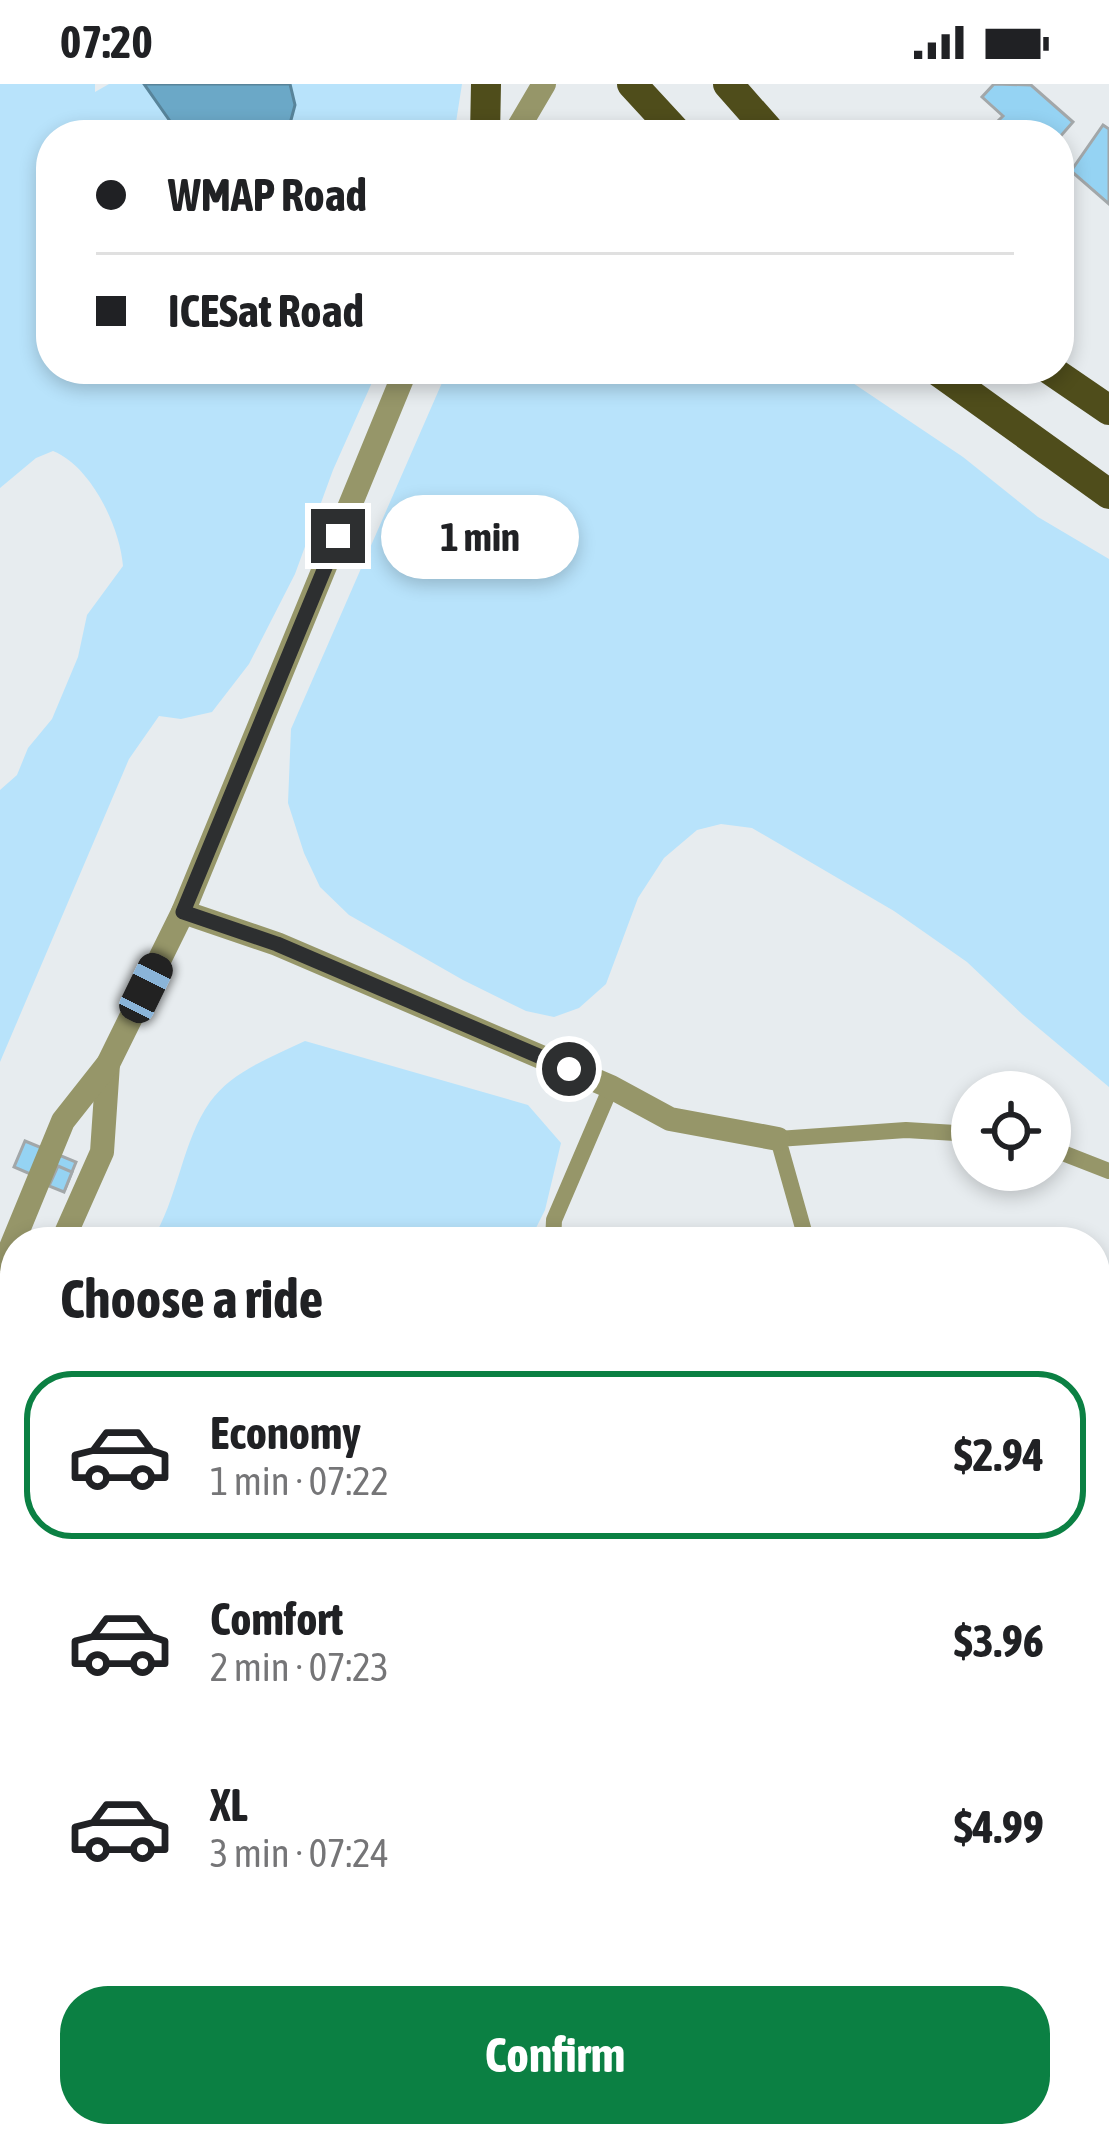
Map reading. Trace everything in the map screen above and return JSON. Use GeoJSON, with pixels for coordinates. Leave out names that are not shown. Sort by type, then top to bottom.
{"type":"FeatureCollection","features":[{"type":"Feature","properties":{"kind":"main road"},"geometry":{"type":"LineString","coordinates":[[485,120],[486,84]]}},
{"type":"Feature","properties":{"kind":"main road"},"geometry":{"type":"LineString","coordinates":[[632,84],[665,120]]}},
{"type":"Feature","properties":{"kind":"main road"},"geometry":{"type":"LineString","coordinates":[[728,84],[760,120]]}},
{"type":"Feature","properties":{"kind":"main road"},"geometry":{"type":"LineString","coordinates":[[955,384],[1109,494]]}},
{"type":"Feature","properties":{"kind":"main road"},"geometry":{"type":"LineString","coordinates":[[1071,384],[1109,410]]}},
{"type":"Feature","properties":{"kind":"street"},"geometry":{"type":"LineString","coordinates":[[523,120],[544,84]]}},
{"type":"Feature","properties":{"kind":"street"},"geometry":{"type":"LineString","coordinates":[[19,1227],[63,1121],[108,1064],[183,912],[400,384]]}},
{"type":"Feature","properties":{"kind":"street"},"geometry":{"type":"LineString","coordinates":[[183,912],[277,944],[611,1087],[670,1119],[778,1139]]}},
{"type":"Feature","properties":{"kind":"street"},"geometry":{"type":"LineString","coordinates":[[69,1227],[102,1152],[108,1064]]}},
{"type":"Feature","properties":{"kind":"lane"},"geometry":{"type":"LineString","coordinates":[[554,1227],[611,1087]]}},
{"type":"Feature","properties":{"kind":"lane"},"geometry":{"type":"LineString","coordinates":[[803,1227],[778,1139],[906,1130],[951,1133]]}},
{"type":"Feature","properties":{"kind":"lane"},"geometry":{"type":"LineString","coordinates":[[1071,1156],[1109,1171]]}},
{"type":"Feature","properties":{"kind":"shaded area"},"geometry":{"type":"Polygon","coordinates":[[[0,84],[95,84],[95,92],[109,84],[144,84],[169,120],[36,120],[36,384],[371,384],[295,574],[249,664],[212,712],[181,719],[159,716],[129,759],[0,1062],[0,790],[17,775],[28,748],[52,719],[78,657],[87,615],[123,566],[110,516],[91,484],[67,459],[53,451],[36,458],[0,488],[0,84]]]}},
{"type":"Feature","properties":{"kind":"shaded area"},"geometry":{"type":"Polygon","coordinates":[[[144,84],[290,84],[295,105],[291,120],[169,120],[144,84]]]}},
{"type":"Feature","properties":{"kind":"shaded area"},"geometry":{"type":"Polygon","coordinates":[[[290,84],[462,84],[456,120],[291,120],[295,105],[290,84]]]}},
{"type":"Feature","properties":{"kind":"shaded area"},"geometry":{"type":"Polygon","coordinates":[[[441,384],[854,384],[963,457],[1038,517],[1109,559],[1109,1087],[967,962],[894,911],[752,828],[721,824],[697,830],[664,858],[638,898],[606,984],[579,1008],[554,1017],[526,1011],[349,915],[320,887],[288,803],[291,729],[441,384]]]}},
{"type":"Feature","properties":{"kind":"shaded area"},"geometry":{"type":"Polygon","coordinates":[[[305,1041],[528,1105],[561,1143],[536,1227],[159,1227],[193,1134],[210,1102],[241,1073],[305,1041]]]}},
{"type":"Feature","properties":{"kind":"building"},"geometry":{"type":"Polygon","coordinates":[[[994,84],[1031,85],[1071,120],[999,120],[1003,116],[982,97],[994,84]]]}},
{"type":"Feature","properties":{"kind":"building"},"geometry":{"type":"Polygon","coordinates":[[[1103,125],[1109,129],[1109,204],[1074,174],[1103,125]]]}},
{"type":"Feature","properties":{"kind":"building"},"geometry":{"type":"Polygon","coordinates":[[[25,1141],[76,1162],[65,1189],[14,1167],[25,1141]]]}},
{"type":"Feature","properties":{"kind":"building"},"geometry":{"type":"Polygon","coordinates":[[[58,1166],[72,1172],[64,1192],[49,1186],[58,1166]]]}},
{"type":"Feature","properties":{"kind":"route"},"geometry":{"type":"LineString","coordinates":[[338,536],[183,912],[277,944],[569,1069]]}}]}
